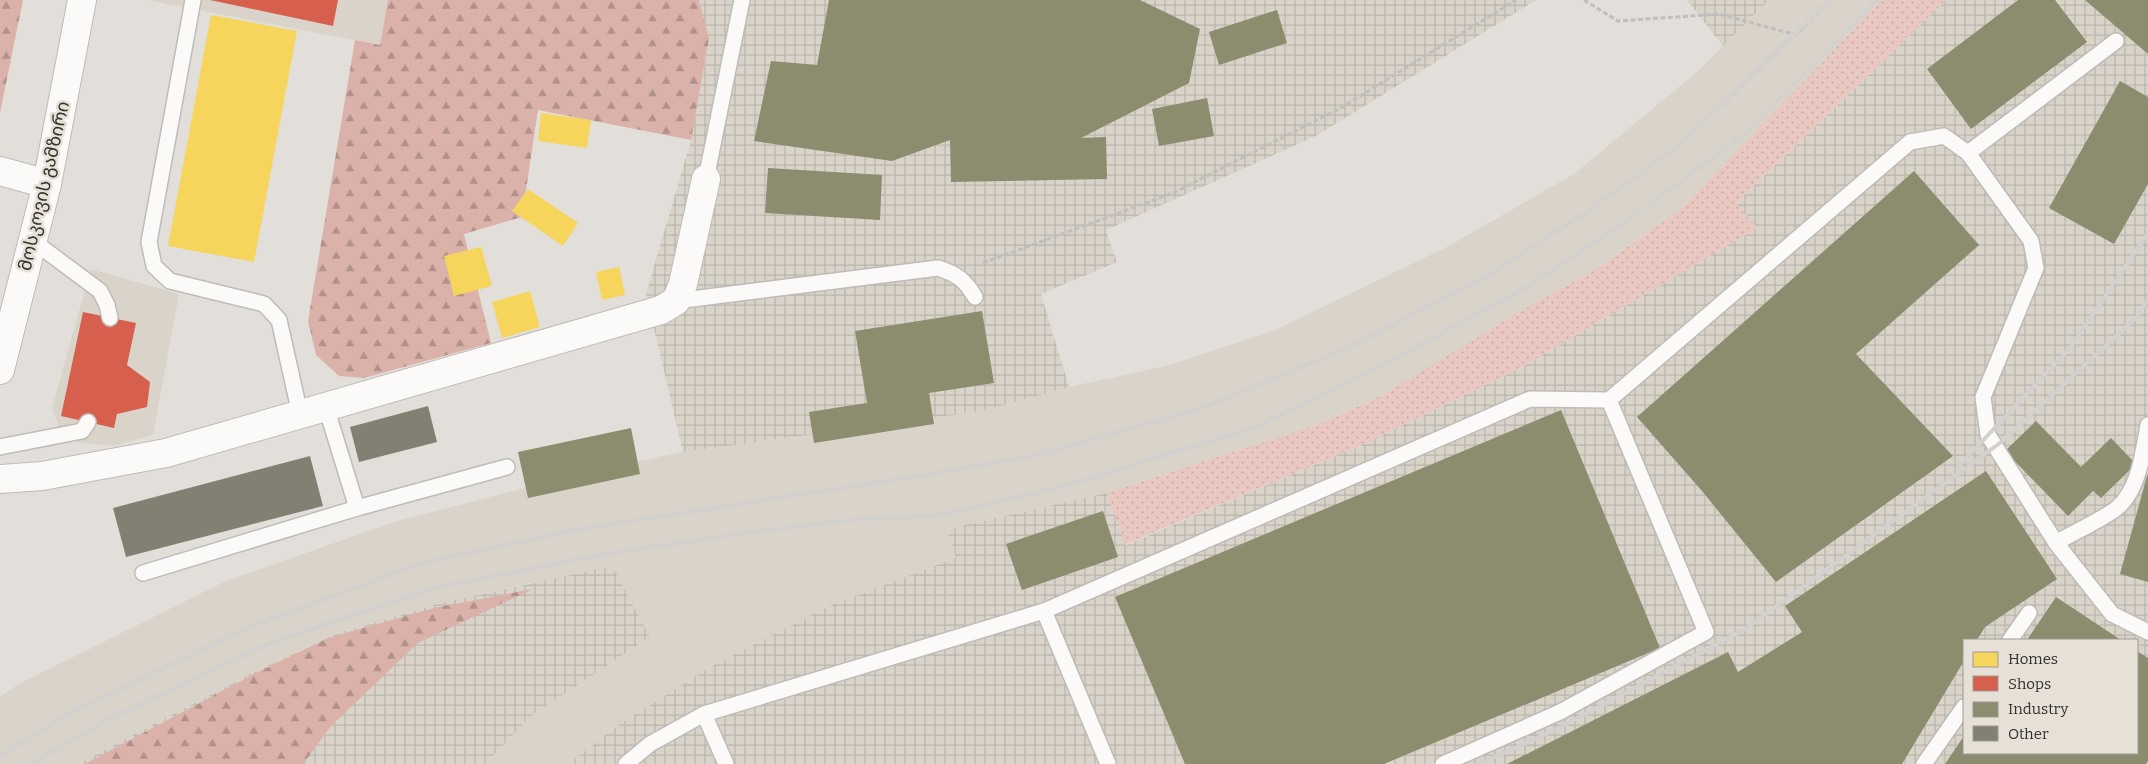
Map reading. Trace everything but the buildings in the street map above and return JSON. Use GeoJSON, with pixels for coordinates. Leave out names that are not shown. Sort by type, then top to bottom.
{"type":"FeatureCollection","features":[{"type":"Feature","properties":{"kind":"street","name":"მოსკოვის გამზირი"},"geometry":{"type":"LineString","coordinates":[[0,370],[47,184],[82,0]]}},
{"type":"Feature","properties":{"kind":"street"},"geometry":{"type":"LineString","coordinates":[[0,171],[47,184]]}},
{"type":"Feature","properties":{"kind":"street"},"geometry":{"type":"LineString","coordinates":[[0,479],[42,476],[166,453],[661,310],[676,301],[683,284],[706,179]]}},
{"type":"Feature","properties":{"kind":"lane"},"geometry":{"type":"LineString","coordinates":[[193,0],[149,242],[154,266],[170,282],[264,304],[279,320],[300,414]]}},
{"type":"Feature","properties":{"kind":"lane"},"geometry":{"type":"LineString","coordinates":[[706,179],[742,0]]}},
{"type":"Feature","properties":{"kind":"lane"},"geometry":{"type":"LineString","coordinates":[[1968,154],[2116,41]]}},
{"type":"Feature","properties":{"kind":"lane"},"geometry":{"type":"LineString","coordinates":[[626,764],[650,744],[704,714],[1044,610],[1530,399],[1609,400],[1910,142],[1944,136],[1968,154],[2031,241],[2036,268],[1983,397],[1988,435],[2056,543],[2112,614],[2148,632]]}},
{"type":"Feature","properties":{"kind":"lane"},"geometry":{"type":"LineString","coordinates":[[33,241],[100,291],[107,305],[110,318]]}},
{"type":"Feature","properties":{"kind":"lane"},"geometry":{"type":"LineString","coordinates":[[676,301],[938,268],[955,274],[969,287],[975,297]]}},
{"type":"Feature","properties":{"kind":"lane"},"geometry":{"type":"LineString","coordinates":[[1443,764],[1560,712],[1706,632],[1609,400]]}},
{"type":"Feature","properties":{"kind":"lane"},"geometry":{"type":"LineString","coordinates":[[326,407],[357,508]]}},
{"type":"Feature","properties":{"kind":"lane"},"geometry":{"type":"LineString","coordinates":[[0,448],[76,433],[82,431],[88,422]]}},
{"type":"Feature","properties":{"kind":"lane"},"geometry":{"type":"LineString","coordinates":[[2056,543],[2117,508],[2131,491],[2148,425]]}},
{"type":"Feature","properties":{"kind":"lane"},"geometry":{"type":"LineString","coordinates":[[143,573],[357,508],[507,467]]}},
{"type":"Feature","properties":{"kind":"lane"},"geometry":{"type":"LineString","coordinates":[[1044,610],[1108,764]]}},
{"type":"Feature","properties":{"kind":"lane"},"geometry":{"type":"LineString","coordinates":[[2011,639],[2030,613]]}},
{"type":"Feature","properties":{"kind":"lane"},"geometry":{"type":"LineString","coordinates":[[1924,764],[1963,707]]}},
{"type":"Feature","properties":{"kind":"lane"},"geometry":{"type":"LineString","coordinates":[[704,714],[726,764]]}},
{"type":"Feature","properties":{"kind":"path"},"geometry":{"type":"LineString","coordinates":[[955,274],[1173,193],[1339,109],[1516,0]]}},
{"type":"Feature","properties":{"kind":"path"},"geometry":{"type":"LineString","coordinates":[[1584,0],[1618,21],[1719,14],[1796,35],[1830,0]]}},
{"type":"Feature","properties":{"kind":"shaded area"},"geometry":{"type":"Polygon","coordinates":[[[147,0],[388,0],[380,45],[147,0]]]}},
{"type":"Feature","properties":{"kind":"shaded area"},"geometry":{"type":"Polygon","coordinates":[[[699,0],[1536,0],[1316,136],[1106,230],[1117,262],[1041,294],[1069,387],[982,411],[683,452],[646,294],[691,140],[709,39],[699,0]]]}},
{"type":"Feature","properties":{"kind":"shaded area"},"geometry":{"type":"Polygon","coordinates":[[[1687,0],[1769,0],[1723,46],[1687,0]]]}},
{"type":"Feature","properties":{"kind":"shaded area"},"geometry":{"type":"Polygon","coordinates":[[[1769,0],[1882,0],[1683,207],[1600,267],[1383,395],[1322,423],[1107,493],[947,529],[957,558],[829,606],[710,667],[617,726],[568,764],[485,764],[531,716],[650,637],[530,583],[445,602],[339,633],[252,673],[78,764],[0,764],[0,697],[17,685],[226,581],[397,521],[599,469],[683,452],[982,411],[1069,387],[1166,366],[1273,331],[1447,247],[1574,174],[1697,72],[1769,0]]]}},
{"type":"Feature","properties":{"kind":"shaded area"},"geometry":{"type":"Polygon","coordinates":[[[1882,0],[1946,0],[1736,203],[1757,228],[1520,368],[1366,443],[1126,544],[1128,552],[1107,493],[1322,423],[1383,395],[1514,315],[1600,267],[1683,207],[1882,0]]]}},
{"type":"Feature","properties":{"kind":"shaded area"},"geometry":{"type":"Polygon","coordinates":[[[1946,0],[2148,0],[2148,764],[568,764],[617,726],[710,667],[829,606],[956,558],[947,529],[1107,493],[1126,545],[1366,443],[1520,368],[1757,228],[1736,203],[1946,0]]]}},
{"type":"Feature","properties":{"kind":"shaded area"},"geometry":{"type":"Polygon","coordinates":[[[91,269],[179,294],[153,435],[113,446],[77,442],[62,435],[52,408],[91,269]]]}},
{"type":"Feature","properties":{"kind":"shaded area"},"geometry":{"type":"Polygon","coordinates":[[[612,566],[650,637],[531,716],[485,764],[78,764],[252,673],[339,633],[445,602],[612,566]]]}},
{"type":"Feature","properties":{"kind":"green space"},"geometry":{"type":"Polygon","coordinates":[[[0,0],[23,0],[0,113],[0,0]]]}},
{"type":"Feature","properties":{"kind":"green space"},"geometry":{"type":"Polygon","coordinates":[[[388,0],[699,0],[709,38],[691,140],[538,110],[522,217],[464,234],[491,343],[364,378],[339,376],[316,355],[308,321],[355,40],[380,45],[388,0]]]}},
{"type":"Feature","properties":{"kind":"green space"},"geometry":{"type":"Polygon","coordinates":[[[533,589],[418,643],[331,726],[303,764],[85,764],[256,673],[328,638],[434,608],[533,589]]]}},
{"type":"Feature","properties":{"kind":"railway"},"geometry":{"type":"LineString","coordinates":[[0,756],[67,715],[240,631],[421,563],[580,529],[913,477],[1037,455],[1200,409],[1347,348],[1488,276],[1588,211],[1681,144],[1830,0]]}},
{"type":"Feature","properties":{"kind":"railway"},"geometry":{"type":"LineString","coordinates":[[31,764],[105,721],[268,644],[433,588],[599,555],[744,533],[861,519],[936,516],[1057,488],[1256,427],[1405,353],[1520,291],[1619,226],[1740,138],[1876,0]]}},
{"type":"Feature","properties":{"kind":"railway"},"geometry":{"type":"LineString","coordinates":[[1958,467],[2070,348],[2148,233]]}},
{"type":"Feature","properties":{"kind":"railway"},"geometry":{"type":"LineString","coordinates":[[1479,764],[1559,728],[1745,629],[2000,443],[2136,318],[2148,299]]}}]}
